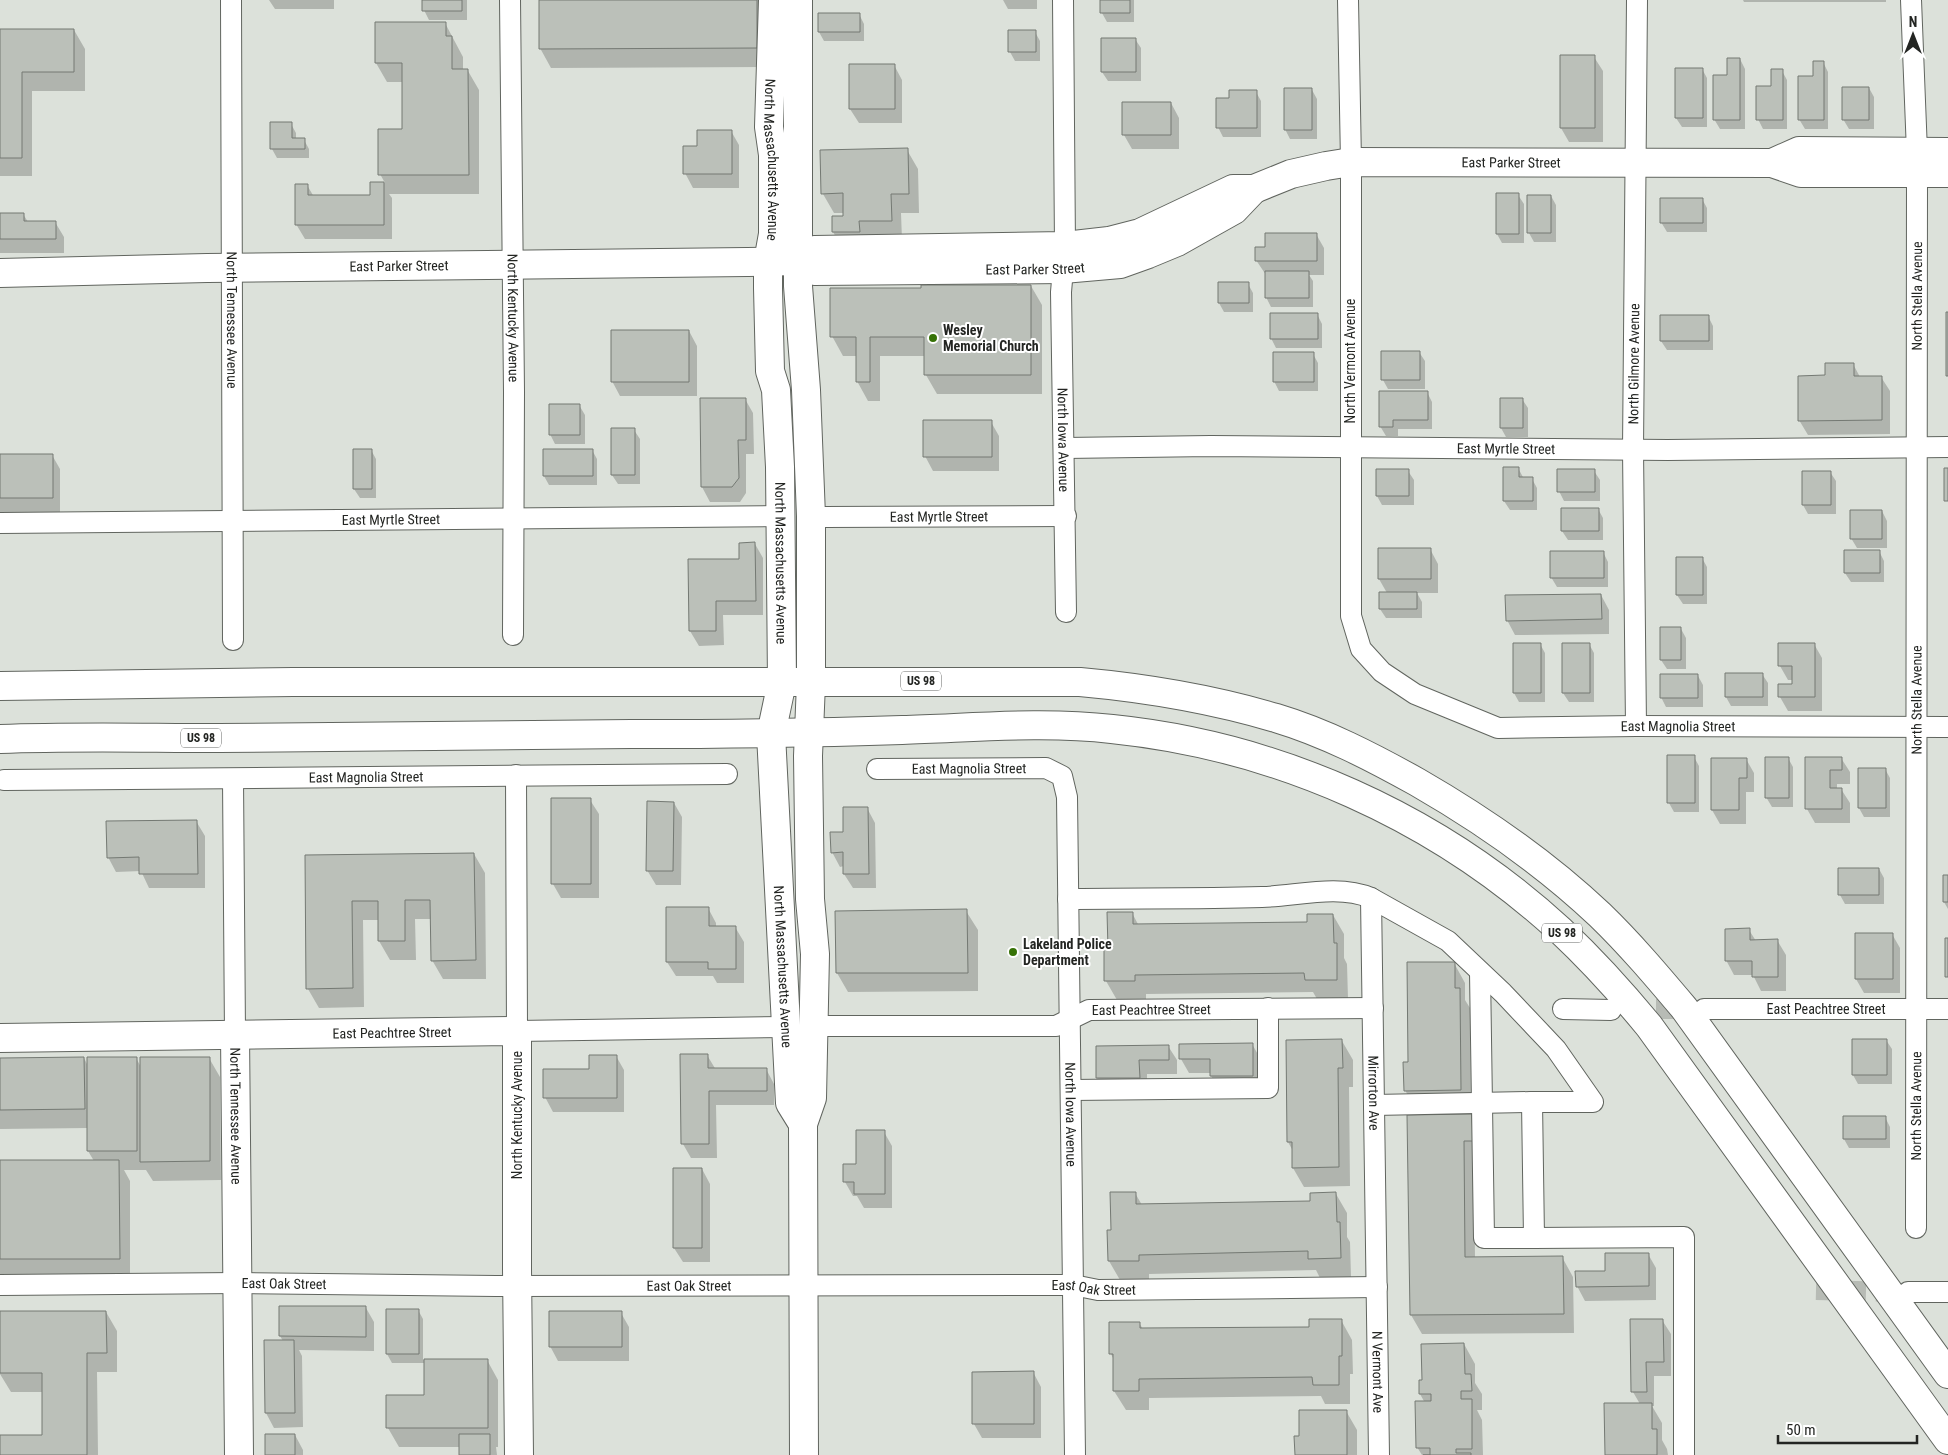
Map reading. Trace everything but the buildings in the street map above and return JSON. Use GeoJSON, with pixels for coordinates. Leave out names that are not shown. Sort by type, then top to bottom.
{"type":"FeatureCollection","features":[{"type":"Feature","properties":{"kind":"main road","name":"North Massachusetts Avenue"},"geometry":{"type":"LineString","coordinates":[[773,0],[769,127],[773,155],[773,234],[768,262],[770,371],[776,390],[781,516],[782,682],[771,734],[790,1103],[803,1124]]}},
{"type":"Feature","properties":{"kind":"main road","name":"North Massachusetts Avenue"},"geometry":{"type":"LineString","coordinates":[[798,0],[798,286],[806,390],[812,516],[812,683],[808,756],[810,899],[815,954],[812,1098],[803,1124],[804,1455]]}},
{"type":"Feature","properties":{"kind":"main road","name":"East Parker Street"},"geometry":{"type":"LineString","coordinates":[[0,273],[232,267],[768,262],[798,260],[814,271],[1064,258],[1120,264],[1177,242],[1234,210],[1254,189],[1291,174],[1351,162],[1772,163],[1799,151],[1917,162],[1948,173]]}},
{"type":"Feature","properties":{"kind":"main road","name":"East Parker Street"},"geometry":{"type":"LineString","coordinates":[[1917,162],[1948,152]]}},
{"type":"Feature","properties":{"kind":"main road","name":"US 98"},"geometry":{"type":"LineString","coordinates":[[0,686],[312,682],[1080,682],[1172,693],[1230,705],[1332,738],[1391,767],[1502,834],[1601,916],[1684,1008],[1948,1374]]}},
{"type":"Feature","properties":{"kind":"main road","name":"US 98"},"geometry":{"type":"LineString","coordinates":[[0,740],[810,734],[1050,725],[1109,728],[1167,736],[1226,749],[1283,765],[1344,789],[1398,816],[1454,848],[1506,885],[1557,928],[1607,976],[1649,1026],[1948,1440]]}},
{"type":"Feature","properties":{"kind":"main road","name":"East Peachtree Street"},"geometry":{"type":"LineString","coordinates":[[0,1038],[517,1031]]}},
{"type":"Feature","properties":{"kind":"main road","name":"North Kentucky Avenue"},"geometry":{"type":"LineString","coordinates":[[517,1031],[519,1455]]}},
{"type":"Feature","properties":{"kind":"main road","name":"North Tennessee Avenue"},"geometry":{"type":"LineString","coordinates":[[235,1034],[239,1455]]}},
{"type":"Feature","properties":{"kind":"street","name":"North Tennessee Avenue"},"geometry":{"type":"LineString","coordinates":[[231,0],[233,640]]}},
{"type":"Feature","properties":{"kind":"street","name":"North Kentucky Avenue"},"geometry":{"type":"LineString","coordinates":[[510,0],[514,519],[513,636]]}},
{"type":"Feature","properties":{"kind":"street","name":"North Iowa Avenue"},"geometry":{"type":"LineString","coordinates":[[1063,0],[1064,258],[1061,292],[1066,612]]}},
{"type":"Feature","properties":{"kind":"street","name":"North Vermont Avenue"},"geometry":{"type":"LineString","coordinates":[[1348,0],[1351,162],[1351,616],[1360,649],[1382,672],[1415,694]]}},
{"type":"Feature","properties":{"kind":"street","name":"North Gilmore Avenue"},"geometry":{"type":"LineString","coordinates":[[1636,726],[1633,449],[1637,0]]}},
{"type":"Feature","properties":{"kind":"street","name":"North Stella Avenue"},"geometry":{"type":"LineString","coordinates":[[1911,0],[1917,162],[1916,1228]]}},
{"type":"Feature","properties":{"kind":"street","name":"East Myrtle Street"},"geometry":{"type":"LineString","coordinates":[[1064,448],[1211,446],[1633,449],[1948,447]]}},
{"type":"Feature","properties":{"kind":"street","name":"East Myrtle Street"},"geometry":{"type":"LineString","coordinates":[[0,523],[781,516]]}},
{"type":"Feature","properties":{"kind":"street","name":"East Myrtle Street"},"geometry":{"type":"LineString","coordinates":[[812,516],[1066,516]]}},
{"type":"Feature","properties":{"kind":"street","name":"East Magnolia Street"},"geometry":{"type":"LineString","coordinates":[[1415,694],[1498,728],[1636,726],[1948,728]]}},
{"type":"Feature","properties":{"kind":"street","name":"East Magnolia Street"},"geometry":{"type":"LineString","coordinates":[[877,769],[1046,768],[1062,776]]}},
{"type":"Feature","properties":{"kind":"street","name":"East Magnolia Street"},"geometry":{"type":"LineString","coordinates":[[4,780],[728,774]]}},
{"type":"Feature","properties":{"kind":"street","name":"North Kentucky Avenue"},"geometry":{"type":"LineString","coordinates":[[516,776],[517,1031]]}},
{"type":"Feature","properties":{"kind":"street","name":"North Iowa Avenue"},"geometry":{"type":"LineString","coordinates":[[1062,776],[1067,797],[1075,1455]]}},
{"type":"Feature","properties":{"kind":"street","name":"North Tennessee Avenue"},"geometry":{"type":"LineString","coordinates":[[233,779],[235,1034]]}},
{"type":"Feature","properties":{"kind":"street"},"geometry":{"type":"LineString","coordinates":[[1068,899],[1264,897],[1341,892],[1359,893],[1372,898],[1448,941],[1556,1049],[1593,1102],[1374,1104]]}},
{"type":"Feature","properties":{"kind":"street","name":"Mirrorton Ave"},"geometry":{"type":"LineString","coordinates":[[1372,898],[1377,1287]]}},
{"type":"Feature","properties":{"kind":"street"},"geometry":{"type":"LineString","coordinates":[[1480,972],[1484,1238],[1684,1237],[1684,1455]]}},
{"type":"Feature","properties":{"kind":"street"},"geometry":{"type":"LineString","coordinates":[[1071,1090],[1268,1088],[1268,1008]]}},
{"type":"Feature","properties":{"kind":"street","name":"East Peachtree Street"},"geometry":{"type":"LineString","coordinates":[[813,1026],[1056,1026],[1089,1010],[1373,1008]]}},
{"type":"Feature","properties":{"kind":"street"},"geometry":{"type":"LineString","coordinates":[[1563,1009],[1611,1010]]}},
{"type":"Feature","properties":{"kind":"street","name":"East Peachtree Street"},"geometry":{"type":"LineString","coordinates":[[1704,1009],[1948,1009]]}},
{"type":"Feature","properties":{"kind":"street","name":"East Peachtree Street"},"geometry":{"type":"LineString","coordinates":[[517,1031],[785,1027]]}},
{"type":"Feature","properties":{"kind":"street"},"geometry":{"type":"LineString","coordinates":[[1532,1102],[1534,1238]]}},
{"type":"Feature","properties":{"kind":"street","name":"East Oak Street"},"geometry":{"type":"LineString","coordinates":[[0,1285],[238,1283],[517,1286],[1073,1285],[1098,1290],[1377,1287]]}},
{"type":"Feature","properties":{"kind":"street","name":"N Vermont Ave"},"geometry":{"type":"LineString","coordinates":[[1377,1287],[1379,1455]]}},
{"type":"Feature","properties":{"kind":"street"},"geometry":{"type":"LineString","coordinates":[[1908,1292],[1948,1292]]}},
{"type":"Feature","properties":{"kind":"tunnel"},"geometry":{"type":"LineString","coordinates":[[1626,1009],[1692,1009]]}},
{"type":"Feature","properties":{"kind":"tunnel"},"geometry":{"type":"LineString","coordinates":[[1816,1290],[1899,1292]]}},
{"type":"Feature","properties":{"kind":"place","name":"Wesley Memorial Church"},"geometry":{"type":"Point","coordinates":[933,338]}},
{"type":"Feature","properties":{"kind":"place","name":"Lakeland Police Department"},"geometry":{"type":"Point","coordinates":[1013,952]}}]}
